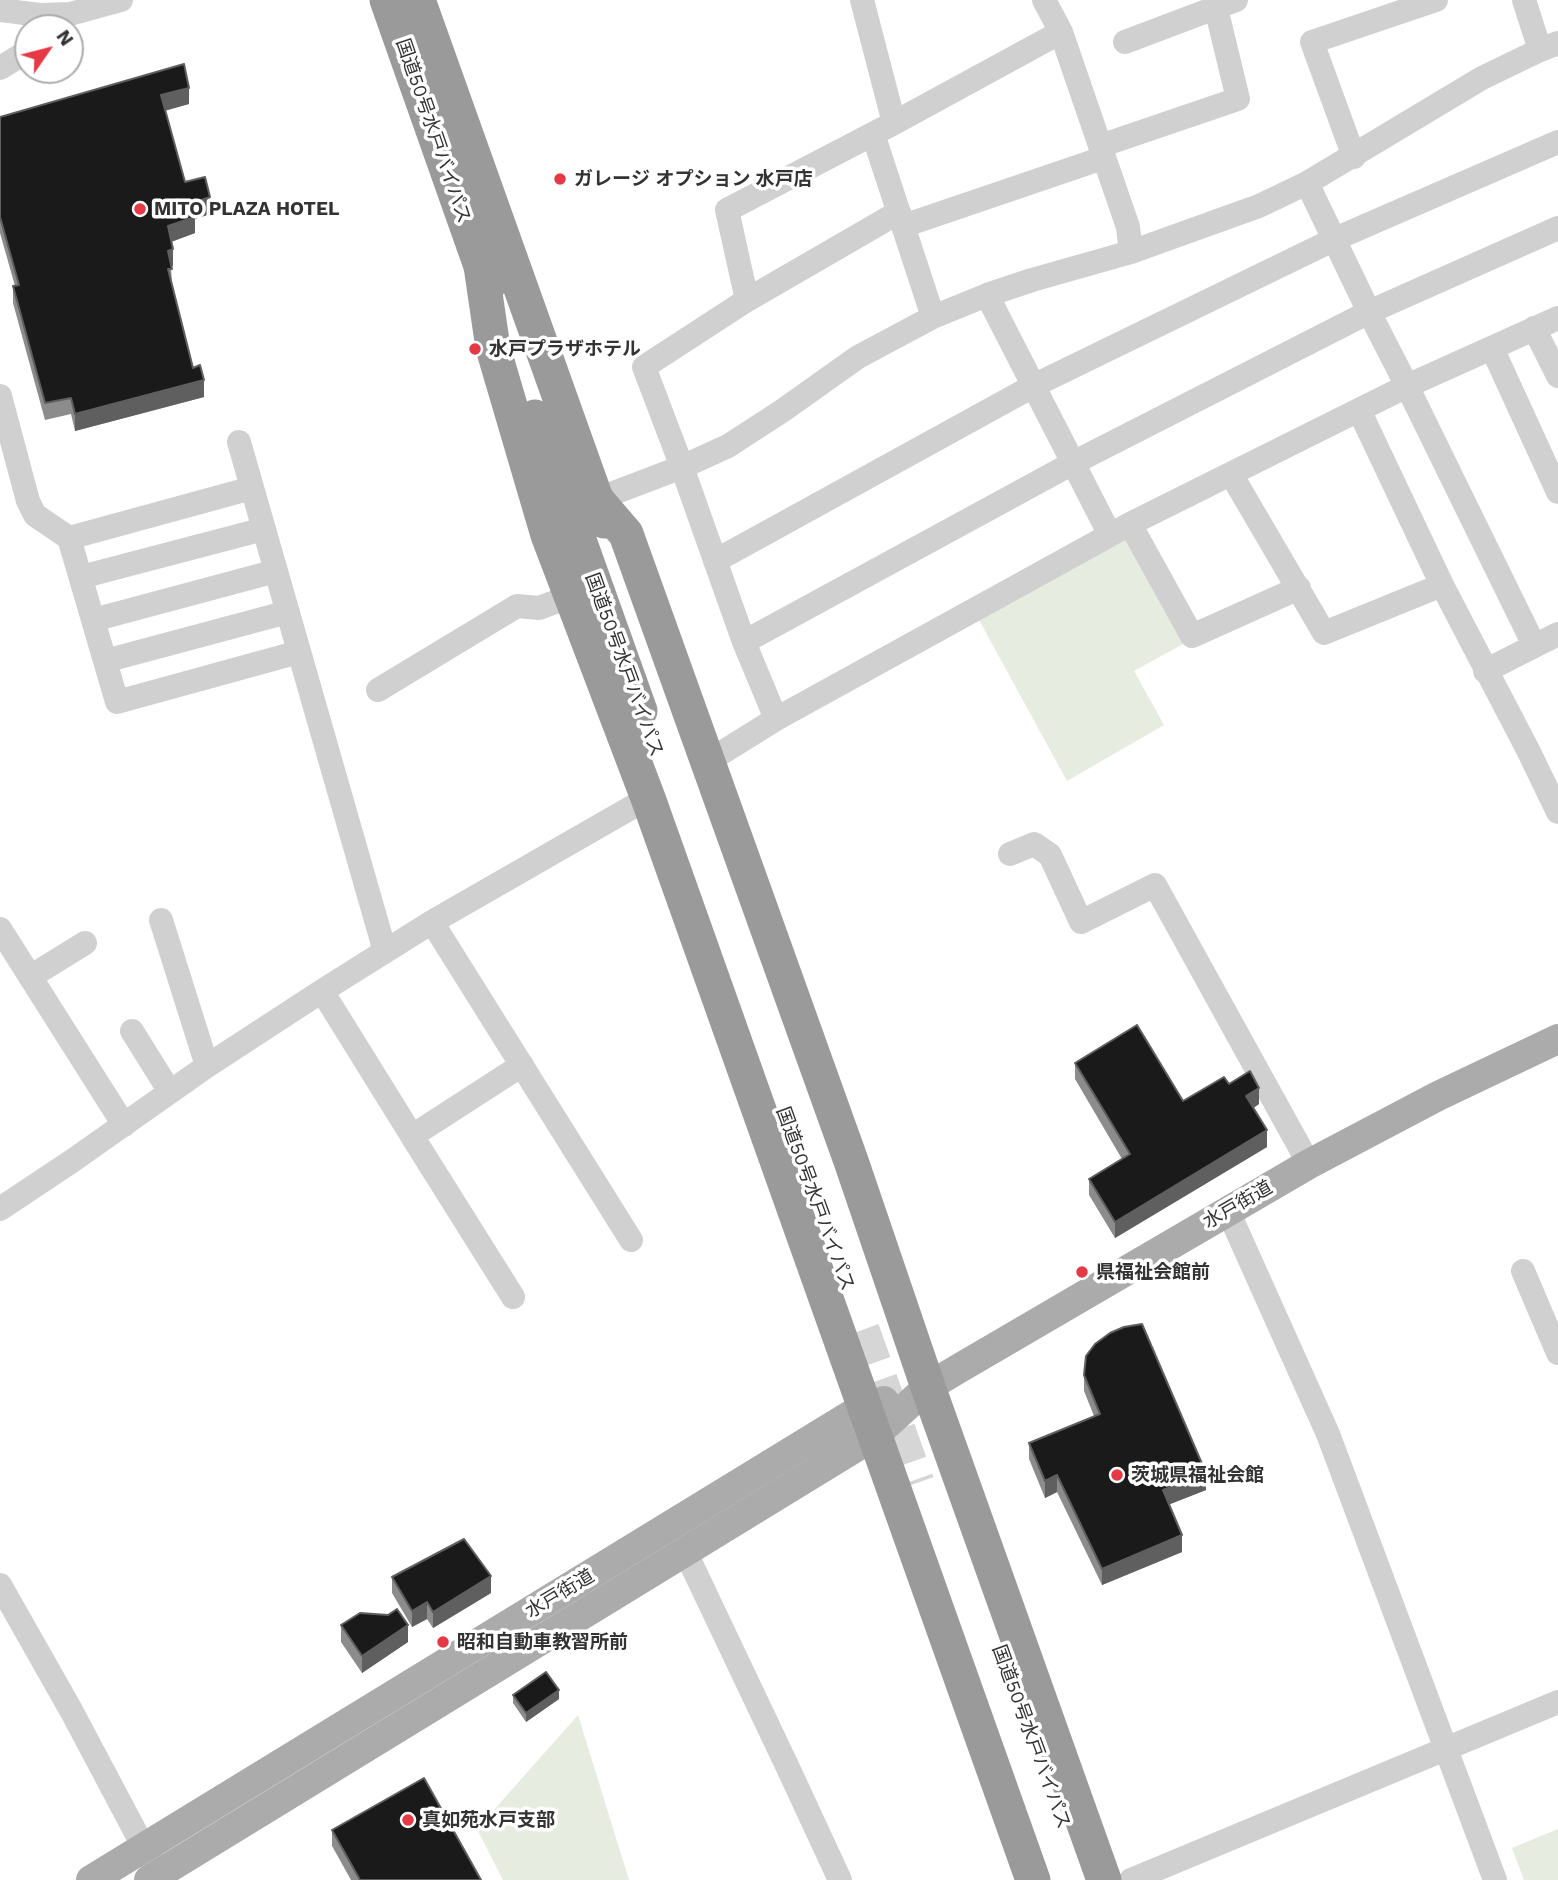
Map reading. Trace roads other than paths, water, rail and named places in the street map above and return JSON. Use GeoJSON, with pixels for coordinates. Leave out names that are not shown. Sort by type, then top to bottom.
{"type":"FeatureCollection","features":[{"type":"Feature","properties":{"kind":"highway","name":"国道50号水戸バイパス"},"geometry":{"type":"LineString","coordinates":[[387,0],[481,266],[493,348],[571,515],[873,1327]]}},
{"type":"Feature","properties":{"kind":"highway","name":"国道50号水戸バイパス"},"geometry":{"type":"LineString","coordinates":[[418,0],[534,328],[571,515]]}},
{"type":"Feature","properties":{"kind":"highway"},"geometry":{"type":"LineString","coordinates":[[1033,1880],[648,798],[571,596],[571,515],[626,534],[851,1161],[928,1387],[1104,1880]]}},
{"type":"Feature","properties":{"kind":"highway","name":"国道50号水戸バイパス"},"geometry":{"type":"LineString","coordinates":[[1057,1880],[927,1479],[1082,1880]]}},
{"type":"Feature","properties":{"kind":"main road","name":"水戸街道"},"geometry":{"type":"LineString","coordinates":[[91,1880],[1309,1164],[1438,1096],[1558,1039]]}},
{"type":"Feature","properties":{"kind":"main road","name":"水戸街道"},"geometry":{"type":"LineString","coordinates":[[156,1878],[685,1551],[869,1422]]}},
{"type":"Feature","properties":{"kind":"street"},"geometry":{"type":"LineString","coordinates":[[862,0],[901,219],[933,317]]}},
{"type":"Feature","properties":{"kind":"street"},"geometry":{"type":"LineString","coordinates":[[1044,0],[1061,32],[1128,228],[1131,252]]}},
{"type":"Feature","properties":{"kind":"street"},"geometry":{"type":"LineString","coordinates":[[1353,157],[1312,42],[1370,11],[1436,0]]}},
{"type":"Feature","properties":{"kind":"street"},"geometry":{"type":"LineString","coordinates":[[571,515],[682,467],[746,435],[858,357],[933,317],[1032,280],[1131,252],[1259,206],[1307,183],[1482,78],[1549,47],[1524,0]]}},
{"type":"Feature","properties":{"kind":"street"},"geometry":{"type":"LineString","coordinates":[[80,14],[108,2]]}},
{"type":"Feature","properties":{"kind":"street"},"geometry":{"type":"LineString","coordinates":[[776,719],[744,642],[645,367],[747,300],[901,219],[1102,152],[1238,99],[1226,4],[1125,42]]}},
{"type":"Feature","properties":{"kind":"street"},"geometry":{"type":"LineString","coordinates":[[0,10],[32,14]]}},
{"type":"Feature","properties":{"kind":"street"},"geometry":{"type":"LineString","coordinates":[[747,300],[727,210],[1061,32]]}},
{"type":"Feature","properties":{"kind":"street"},"geometry":{"type":"LineString","coordinates":[[715,561],[1035,385],[1335,239],[1558,142]]}},
{"type":"Feature","properties":{"kind":"street"},"geometry":{"type":"LineString","coordinates":[[1307,183],[1368,312],[1534,645]]}},
{"type":"Feature","properties":{"kind":"street"},"geometry":{"type":"LineString","coordinates":[[744,642],[1073,463],[1368,312],[1558,228]]}},
{"type":"Feature","properties":{"kind":"street"},"geometry":{"type":"LineString","coordinates":[[987,295],[1073,463],[1192,636],[1299,588]]}},
{"type":"Feature","properties":{"kind":"street"},"geometry":{"type":"LineString","coordinates":[[708,762],[776,719],[1120,529],[1407,386],[1558,318]]}},
{"type":"Feature","properties":{"kind":"street"},"geometry":{"type":"LineString","coordinates":[[1534,328],[1558,376]]}},
{"type":"Feature","properties":{"kind":"street"},"geometry":{"type":"LineString","coordinates":[[1492,348],[1558,492]]}},
{"type":"Feature","properties":{"kind":"street"},"geometry":{"type":"LineString","coordinates":[[0,396],[28,501],[35,515],[69,538],[117,702],[299,652]]}},
{"type":"Feature","properties":{"kind":"street"},"geometry":{"type":"LineString","coordinates":[[1359,410],[1442,585],[1558,813]]}},
{"type":"Feature","properties":{"kind":"street"},"geometry":{"type":"LineString","coordinates":[[239,442],[384,952]]}},
{"type":"Feature","properties":{"kind":"street"},"geometry":{"type":"LineString","coordinates":[[1231,474],[1324,633],[1442,585]]}},
{"type":"Feature","properties":{"kind":"street"},"geometry":{"type":"LineString","coordinates":[[69,538],[252,488]]}},
{"type":"Feature","properties":{"kind":"street"},"geometry":{"type":"LineString","coordinates":[[80,577],[264,529]]}},
{"type":"Feature","properties":{"kind":"street"},"geometry":{"type":"LineString","coordinates":[[93,620],[276,572]]}},
{"type":"Feature","properties":{"kind":"street"},"geometry":{"type":"LineString","coordinates":[[378,690],[517,606],[539,608],[571,596]]}},
{"type":"Feature","properties":{"kind":"street"},"geometry":{"type":"LineString","coordinates":[[105,661],[288,612]]}},
{"type":"Feature","properties":{"kind":"street"},"geometry":{"type":"LineString","coordinates":[[1485,671],[1558,634]]}},
{"type":"Feature","properties":{"kind":"street"},"geometry":{"type":"LineString","coordinates":[[0,1209],[207,1066],[322,991],[432,922],[648,798]]}},
{"type":"Feature","properties":{"kind":"street"},"geometry":{"type":"LineString","coordinates":[[1010,854],[1034,844],[1050,855],[1081,922],[1155,885],[1309,1164]]}},
{"type":"Feature","properties":{"kind":"street"},"geometry":{"type":"LineString","coordinates":[[161,920],[207,1066]]}},
{"type":"Feature","properties":{"kind":"street"},"geometry":{"type":"LineString","coordinates":[[432,922],[631,1240]]}},
{"type":"Feature","properties":{"kind":"street"},"geometry":{"type":"LineString","coordinates":[[0,929],[124,1125]]}},
{"type":"Feature","properties":{"kind":"street"},"geometry":{"type":"LineString","coordinates":[[30,977],[85,943]]}},
{"type":"Feature","properties":{"kind":"street"},"geometry":{"type":"LineString","coordinates":[[322,991],[513,1297]]}},
{"type":"Feature","properties":{"kind":"street"},"geometry":{"type":"LineString","coordinates":[[132,1031],[170,1092]]}},
{"type":"Feature","properties":{"kind":"street"},"geometry":{"type":"LineString","coordinates":[[412,1136],[522,1065]]}},
{"type":"Feature","properties":{"kind":"street"},"geometry":{"type":"LineString","coordinates":[[1228,1211],[1328,1434],[1495,1880]]}},
{"type":"Feature","properties":{"kind":"street"},"geometry":{"type":"LineString","coordinates":[[1523,1271],[1558,1353]]}},
{"type":"Feature","properties":{"kind":"street"},"geometry":{"type":"LineString","coordinates":[[685,1551],[840,1880]]}},
{"type":"Feature","properties":{"kind":"street"},"geometry":{"type":"LineString","coordinates":[[4,1599],[145,1847],[156,1878]]}},
{"type":"Feature","properties":{"kind":"street"},"geometry":{"type":"LineString","coordinates":[[1131,1880],[1178,1871],[1558,1702]]}},
{"type":"Feature","properties":{"kind":"tunnel"},"geometry":{"type":"LineString","coordinates":[[862,1330],[917,1483]]}},
{"type":"Feature","properties":{"kind":"place","name":"ガレージ オプション 水戸店"},"geometry":{"type":"Point","coordinates":[560,179]}},
{"type":"Feature","properties":{"kind":"place","name":"MITO PLAZA HOTEL"},"geometry":{"type":"Point","coordinates":[140,209]}},
{"type":"Feature","properties":{"kind":"place","name":"水戸プラザホテル"},"geometry":{"type":"Point","coordinates":[475,349]}},
{"type":"Feature","properties":{"kind":"place","name":"県福祉会館前"},"geometry":{"type":"Point","coordinates":[1082,1272]}},
{"type":"Feature","properties":{"kind":"place","name":"茨城県福祉会館"},"geometry":{"type":"Point","coordinates":[1117,1475]}},
{"type":"Feature","properties":{"kind":"place","name":"昭和自動車教習所前"},"geometry":{"type":"Point","coordinates":[443,1642]}},
{"type":"Feature","properties":{"kind":"place","name":"真如苑水戸支部"},"geometry":{"type":"Point","coordinates":[408,1820]}}]}
